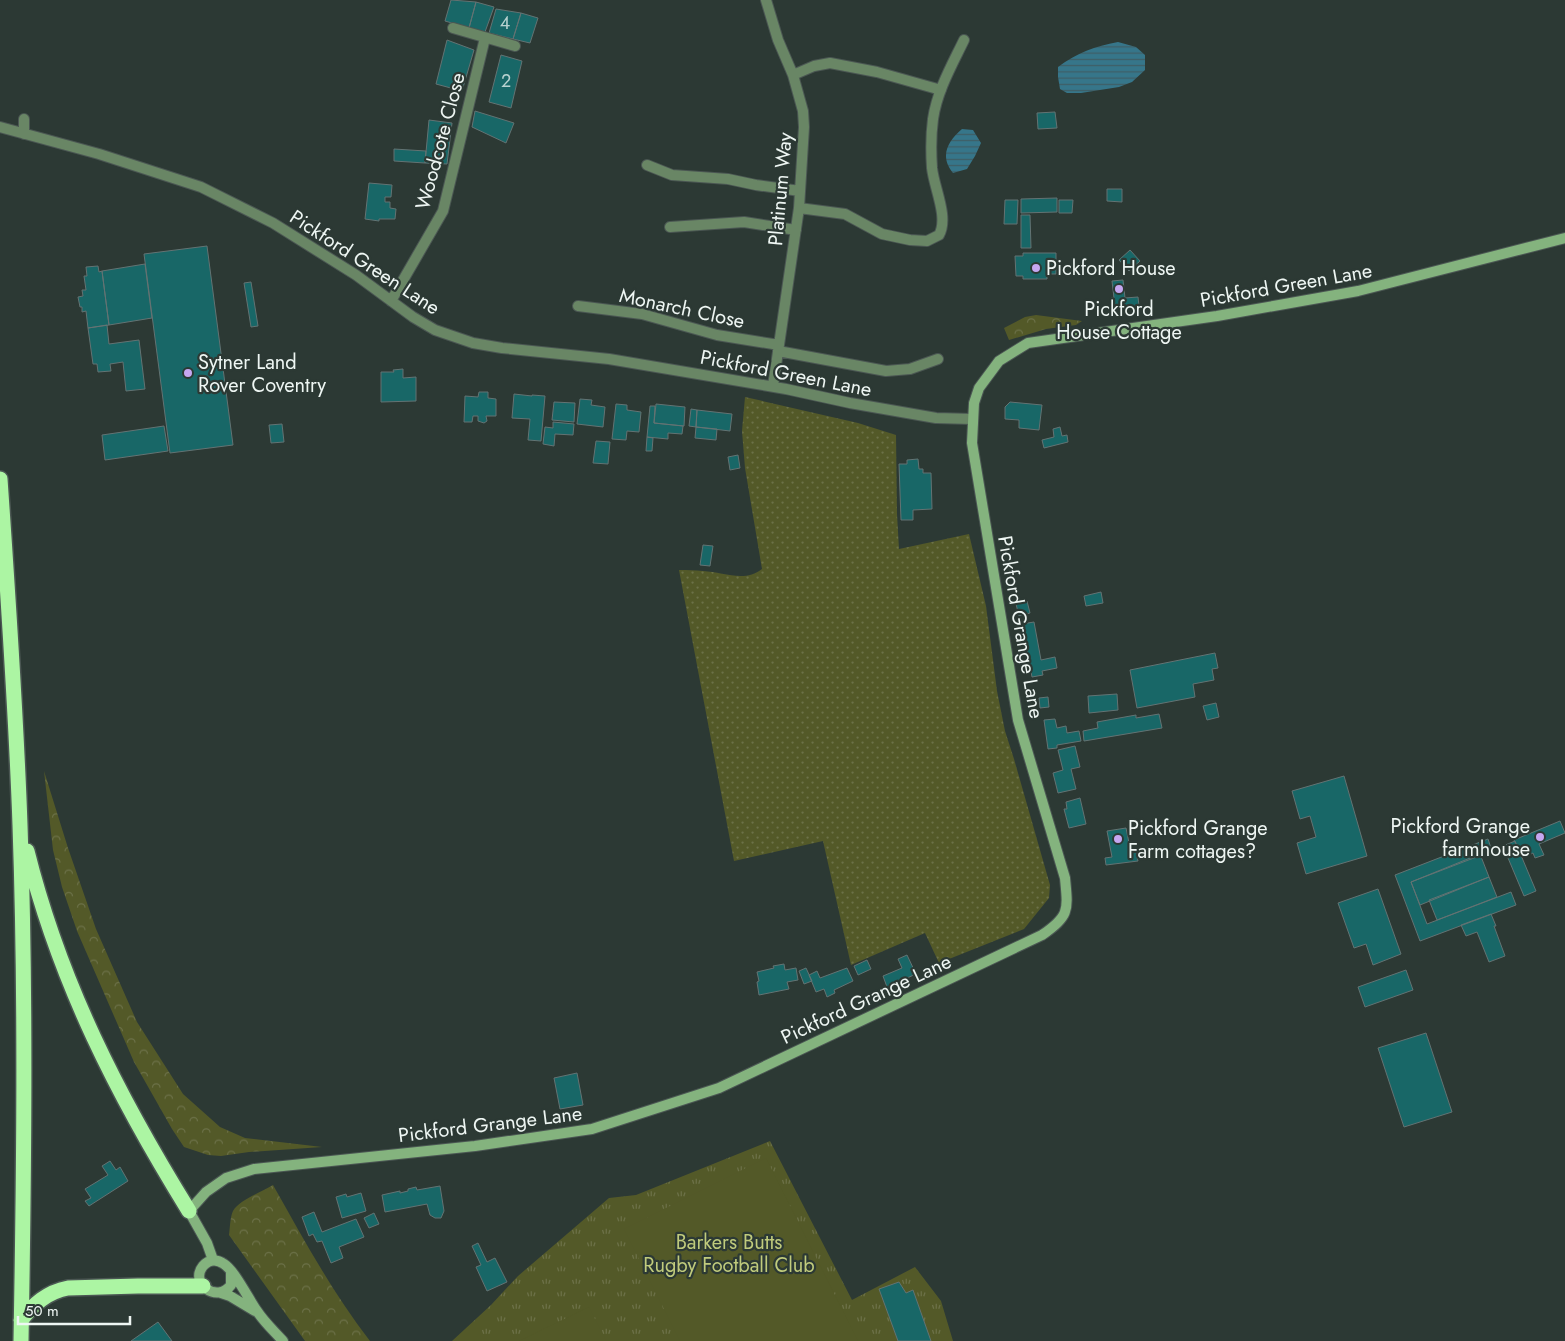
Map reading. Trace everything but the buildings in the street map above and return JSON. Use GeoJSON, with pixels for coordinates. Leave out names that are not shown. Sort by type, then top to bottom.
{"type":"FeatureCollection","features":[{"type":"Feature","properties":{"kind":"highway"},"geometry":{"type":"LineString","coordinates":[[0,479],[20,823],[23,1011],[21,1341]]}},
{"type":"Feature","properties":{"kind":"highway"},"geometry":{"type":"LineString","coordinates":[[20,823],[47,922],[73,992],[117,1088],[151,1150],[189,1210]]}},
{"type":"Feature","properties":{"kind":"highway"},"geometry":{"type":"LineString","coordinates":[[21,1320],[32,1306],[43,1297],[57,1290],[138,1286],[203,1286]]}},
{"type":"Feature","properties":{"kind":"street","name":"Platinum Way"},"geometry":{"type":"LineString","coordinates":[[766,0],[803,111],[804,127],[796,230],[773,386]]}},
{"type":"Feature","properties":{"kind":"street"},"geometry":{"type":"LineString","coordinates":[[453,28],[515,46]]}},
{"type":"Feature","properties":{"kind":"street","name":"Woodcote Close"},"geometry":{"type":"LineString","coordinates":[[391,301],[443,211],[485,38]]}},
{"type":"Feature","properties":{"kind":"street"},"geometry":{"type":"LineString","coordinates":[[798,208],[845,214],[882,234],[910,240],[926,241],[935,238],[941,231],[942,225],[940,203],[933,179],[933,118],[941,90],[964,40]]}},
{"type":"Feature","properties":{"kind":"street"},"geometry":{"type":"LineString","coordinates":[[792,75],[814,66],[830,63],[877,72],[941,90]]}},
{"type":"Feature","properties":{"kind":"street"},"geometry":{"type":"LineString","coordinates":[[24,119],[24,134]]}},
{"type":"Feature","properties":{"kind":"street","name":"Pickford Green Lane"},"geometry":{"type":"LineString","coordinates":[[0,127],[99,154],[201,187],[273,223],[356,275],[413,317],[435,330],[473,343],[502,348],[608,359],[773,386],[850,404],[936,418],[972,419],[974,403],[979,388],[989,373],[999,361],[1028,344],[1218,316],[1358,291],[1565,238]]}},
{"type":"Feature","properties":{"kind":"street"},"geometry":{"type":"LineString","coordinates":[[647,165],[672,175],[728,179],[800,191]]}},
{"type":"Feature","properties":{"kind":"street"},"geometry":{"type":"LineString","coordinates":[[670,227],[744,222],[796,230]]}},
{"type":"Feature","properties":{"kind":"street","name":"Monarch Close"},"geometry":{"type":"LineString","coordinates":[[578,306],[642,314],[717,335],[886,371],[910,369],[938,359]]}},
{"type":"Feature","properties":{"kind":"street","name":"Pickford Grange Lane"},"geometry":{"type":"LineString","coordinates":[[189,1210],[206,1192],[226,1178],[254,1169],[475,1146],[592,1129],[711,1090],[1042,935],[1058,924],[1065,915],[1067,901],[1065,878],[1018,720],[972,443],[972,419]]}},
{"type":"Feature","properties":{"kind":"street"},"geometry":{"type":"LineString","coordinates":[[189,1210],[207,1243],[213,1260]]}},
{"type":"Feature","properties":{"kind":"street"},"geometry":{"type":"LineString","coordinates":[[231,1271],[231,1285],[225,1291],[211,1292],[203,1286],[200,1279],[200,1271],[206,1263],[213,1260],[223,1263],[231,1271],[259,1314],[282,1341]]}},
{"type":"Feature","properties":{"kind":"street"},"geometry":{"type":"LineString","coordinates":[[221,1292],[259,1314]]}},
{"type":"Feature","properties":{"kind":"green space"},"geometry":{"type":"Polygon","coordinates":[[[1036,315],[1082,321],[1076,325],[1046,329],[1009,340],[1004,328],[1025,317],[1036,315]]]}},
{"type":"Feature","properties":{"kind":"green space"},"geometry":{"type":"Polygon","coordinates":[[[745,397],[858,423],[896,435],[899,549],[969,534],[986,606],[997,691],[1005,731],[1050,885],[1049,898],[1024,929],[939,963],[925,933],[851,965],[823,841],[734,861],[679,570],[741,576],[755,573],[762,569],[745,468],[742,431],[745,397]]]}},
{"type":"Feature","properties":{"kind":"green space"},"geometry":{"type":"Polygon","coordinates":[[[44,771],[96,929],[137,1022],[183,1094],[220,1127],[245,1138],[322,1147],[221,1156],[208,1155],[184,1147],[134,1062],[77,931],[62,887],[53,850],[44,771]]]}},
{"type":"Feature","properties":{"kind":"green space","name":"Barkers Butts Rugby Football Club"},"geometry":{"type":"Polygon","coordinates":[[[770,1141],[852,1300],[915,1267],[941,1301],[953,1341],[452,1341],[491,1305],[518,1276],[609,1198],[636,1195],[770,1141]]]}},
{"type":"Feature","properties":{"kind":"green space"},"geometry":{"type":"Polygon","coordinates":[[[766,1158],[858,1341],[680,1341],[624,1229],[766,1158]]]}},
{"type":"Feature","properties":{"kind":"green space"},"geometry":{"type":"Polygon","coordinates":[[[273,1185],[331,1284],[370,1341],[305,1341],[229,1235],[231,1216],[236,1207],[273,1185]]]}},
{"type":"Feature","properties":{"kind":"green space"},"geometry":{"type":"Polygon","coordinates":[[[589,1307],[606,1341],[519,1341],[589,1307]]]}},
{"type":"Feature","properties":{"kind":"water"},"geometry":{"type":"Polygon","coordinates":[[[1118,42],[1136,47],[1145,55],[1145,70],[1132,82],[1119,87],[1081,93],[1067,93],[1060,89],[1058,67],[1086,51],[1118,42]]]}},
{"type":"Feature","properties":{"kind":"water"},"geometry":{"type":"Polygon","coordinates":[[[962,129],[973,130],[981,143],[967,169],[953,173],[947,161],[947,149],[962,129]]]}},
{"type":"Feature","properties":{"kind":"place","name":"Pickford House"},"geometry":{"type":"Point","coordinates":[1036,268]}},
{"type":"Feature","properties":{"kind":"place","name":"Pickford House Cottage"},"geometry":{"type":"Point","coordinates":[1119,289]}},
{"type":"Feature","properties":{"kind":"place","name":"Sytner Land Rover Coventry"},"geometry":{"type":"Point","coordinates":[188,373]}},
{"type":"Feature","properties":{"kind":"place","name":"Pickford Grange farmhouse"},"geometry":{"type":"Point","coordinates":[1540,837]}},
{"type":"Feature","properties":{"kind":"place","name":"Pickford Grange Farm cottages?"},"geometry":{"type":"Point","coordinates":[1118,839]}}]}
